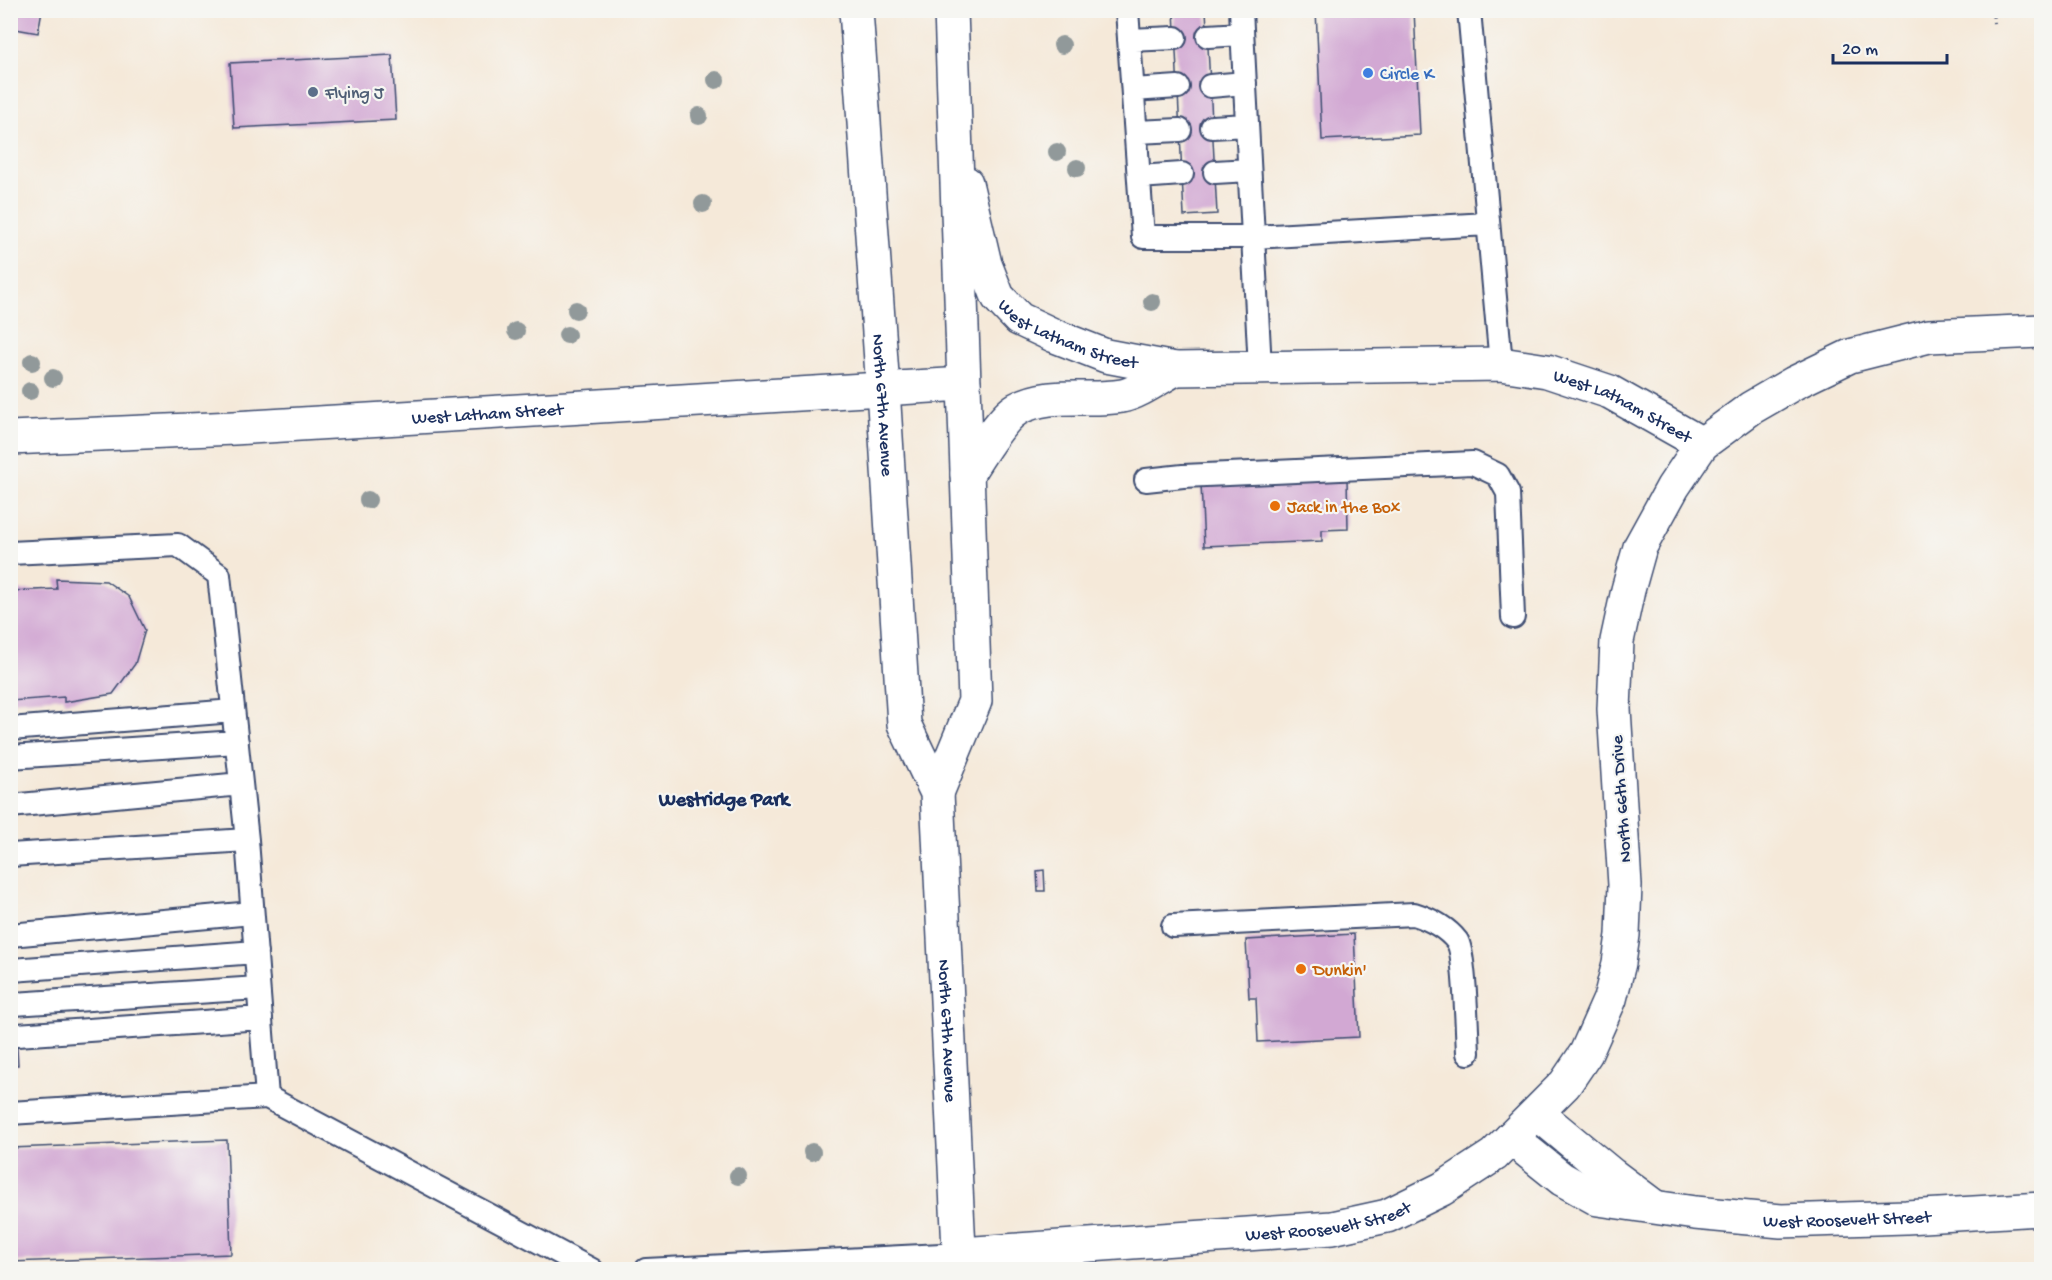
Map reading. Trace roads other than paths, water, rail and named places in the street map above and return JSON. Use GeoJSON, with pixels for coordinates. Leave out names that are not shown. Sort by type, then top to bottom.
{"type":"FeatureCollection","features":[{"type":"Feature","properties":{"kind":"street","name":"North 67th Avenue"},"geometry":{"type":"LineString","coordinates":[[856,10],[904,724],[938,793],[960,1262]]}},
{"type":"Feature","properties":{"kind":"street","name":"North 67th Avenue"},"geometry":{"type":"LineString","coordinates":[[938,793],[975,701],[951,10]]}},
{"type":"Feature","properties":{"kind":"street","name":"West Latham Street"},"geometry":{"type":"LineString","coordinates":[[954,126],[972,214],[985,264],[998,297],[1019,319],[1106,356],[1175,369],[1501,364],[1546,371],[1610,392],[1702,444],[1750,408],[1794,383],[1850,356],[1929,336],[2042,331]]}},
{"type":"Feature","properties":{"kind":"street","name":"West Latham Street"},"geometry":{"type":"LineString","coordinates":[[967,474],[991,437],[1016,410],[1037,401],[1127,395],[1175,369]]}},
{"type":"Feature","properties":{"kind":"street","name":"West Latham Street"},"geometry":{"type":"LineString","coordinates":[[10,438],[234,428],[964,384]]}},
{"type":"Feature","properties":{"kind":"street","name":"North 66th Drive"},"geometry":{"type":"LineString","coordinates":[[1511,1138],[1565,1084],[1586,1053],[1610,999],[1623,935],[1625,885],[1614,709],[1617,640],[1640,547],[1673,487],[1702,444]]}},
{"type":"Feature","properties":{"kind":"street","name":"West Roosevelt Street"},"geometry":{"type":"LineString","coordinates":[[1537,1113],[1612,1175],[1654,1206]]}},
{"type":"Feature","properties":{"kind":"street","name":"West Roosevelt Street"},"geometry":{"type":"LineString","coordinates":[[960,1262],[1332,1228],[1387,1216],[1431,1194],[1494,1155],[1511,1138],[1562,1179],[1598,1199],[1695,1213],[1781,1221],[2042,1209]]}},
{"type":"Feature","properties":{"kind":"lane"},"geometry":{"type":"LineString","coordinates":[[1127,10],[1143,237],[1253,237],[1488,224]]}},
{"type":"Feature","properties":{"kind":"lane"},"geometry":{"type":"LineString","coordinates":[[1241,10],[1260,368]]}},
{"type":"Feature","properties":{"kind":"lane"},"geometry":{"type":"LineString","coordinates":[[1469,10],[1501,364]]}},
{"type":"Feature","properties":{"kind":"lane"},"geometry":{"type":"LineString","coordinates":[[1208,36],[1242,34]]}},
{"type":"Feature","properties":{"kind":"lane"},"geometry":{"type":"LineString","coordinates":[[1129,40],[1175,38]]}},
{"type":"Feature","properties":{"kind":"lane"},"geometry":{"type":"LineString","coordinates":[[1210,86],[1245,83]]}},
{"type":"Feature","properties":{"kind":"lane"},"geometry":{"type":"LineString","coordinates":[[1133,90],[1178,87]]}},
{"type":"Feature","properties":{"kind":"lane"},"geometry":{"type":"LineString","coordinates":[[1212,127],[1247,125]]}},
{"type":"Feature","properties":{"kind":"lane"},"geometry":{"type":"LineString","coordinates":[[1136,132],[1180,130]]}},
{"type":"Feature","properties":{"kind":"lane"},"geometry":{"type":"LineString","coordinates":[[1215,172],[1250,170]]}},
{"type":"Feature","properties":{"kind":"lane"},"geometry":{"type":"LineString","coordinates":[[1139,177],[1182,174]]}},
{"type":"Feature","properties":{"kind":"lane"},"geometry":{"type":"LineString","coordinates":[[1146,480],[1183,476],[1473,463],[1498,475],[1508,493],[1514,617]]}},
{"type":"Feature","properties":{"kind":"lane"},"geometry":{"type":"LineString","coordinates":[[10,553],[178,545],[219,575],[247,840],[267,1097]]}},
{"type":"Feature","properties":{"kind":"lane"},"geometry":{"type":"LineString","coordinates":[[10,729],[233,711]]}},
{"type":"Feature","properties":{"kind":"lane"},"geometry":{"type":"LineString","coordinates":[[10,757],[237,742]]}},
{"type":"Feature","properties":{"kind":"lane"},"geometry":{"type":"LineString","coordinates":[[10,806],[241,784]]}},
{"type":"Feature","properties":{"kind":"lane"},"geometry":{"type":"LineString","coordinates":[[10,855],[247,840]]}},
{"type":"Feature","properties":{"kind":"lane"},"geometry":{"type":"LineString","coordinates":[[10,935],[252,913]]}},
{"type":"Feature","properties":{"kind":"lane"},"geometry":{"type":"LineString","coordinates":[[1173,926],[1414,914],[1427,918],[1443,927],[1459,943],[1468,1053]]}},
{"type":"Feature","properties":{"kind":"lane"},"geometry":{"type":"LineString","coordinates":[[12,970],[256,952]]}},
{"type":"Feature","properties":{"kind":"lane"},"geometry":{"type":"LineString","coordinates":[[15,1004],[258,987]]}},
{"type":"Feature","properties":{"kind":"lane"},"geometry":{"type":"LineString","coordinates":[[17,1035],[261,1018]]}},
{"type":"Feature","properties":{"kind":"lane"},"geometry":{"type":"LineString","coordinates":[[10,1113],[267,1097],[592,1269]]}},
{"type":"Feature","properties":{"kind":"lane"},"geometry":{"type":"LineString","coordinates":[[646,1269],[960,1262]]}},
{"type":"Feature","properties":{"kind":"place","name":"Circle K"},"geometry":{"type":"Point","coordinates":[1368,73]}},
{"type":"Feature","properties":{"kind":"place","name":"Flying J"},"geometry":{"type":"Point","coordinates":[313,92]}},
{"type":"Feature","properties":{"kind":"place","name":"Jack in the Box"},"geometry":{"type":"Point","coordinates":[1275,506]}},
{"type":"Feature","properties":{"kind":"place","name":"Dunkin'"},"geometry":{"type":"Point","coordinates":[1301,969]}},
{"type":"Feature","properties":{"kind":"district","name":"Westridge Park"},"geometry":{"type":"Point","coordinates":[724,798]}}]}
